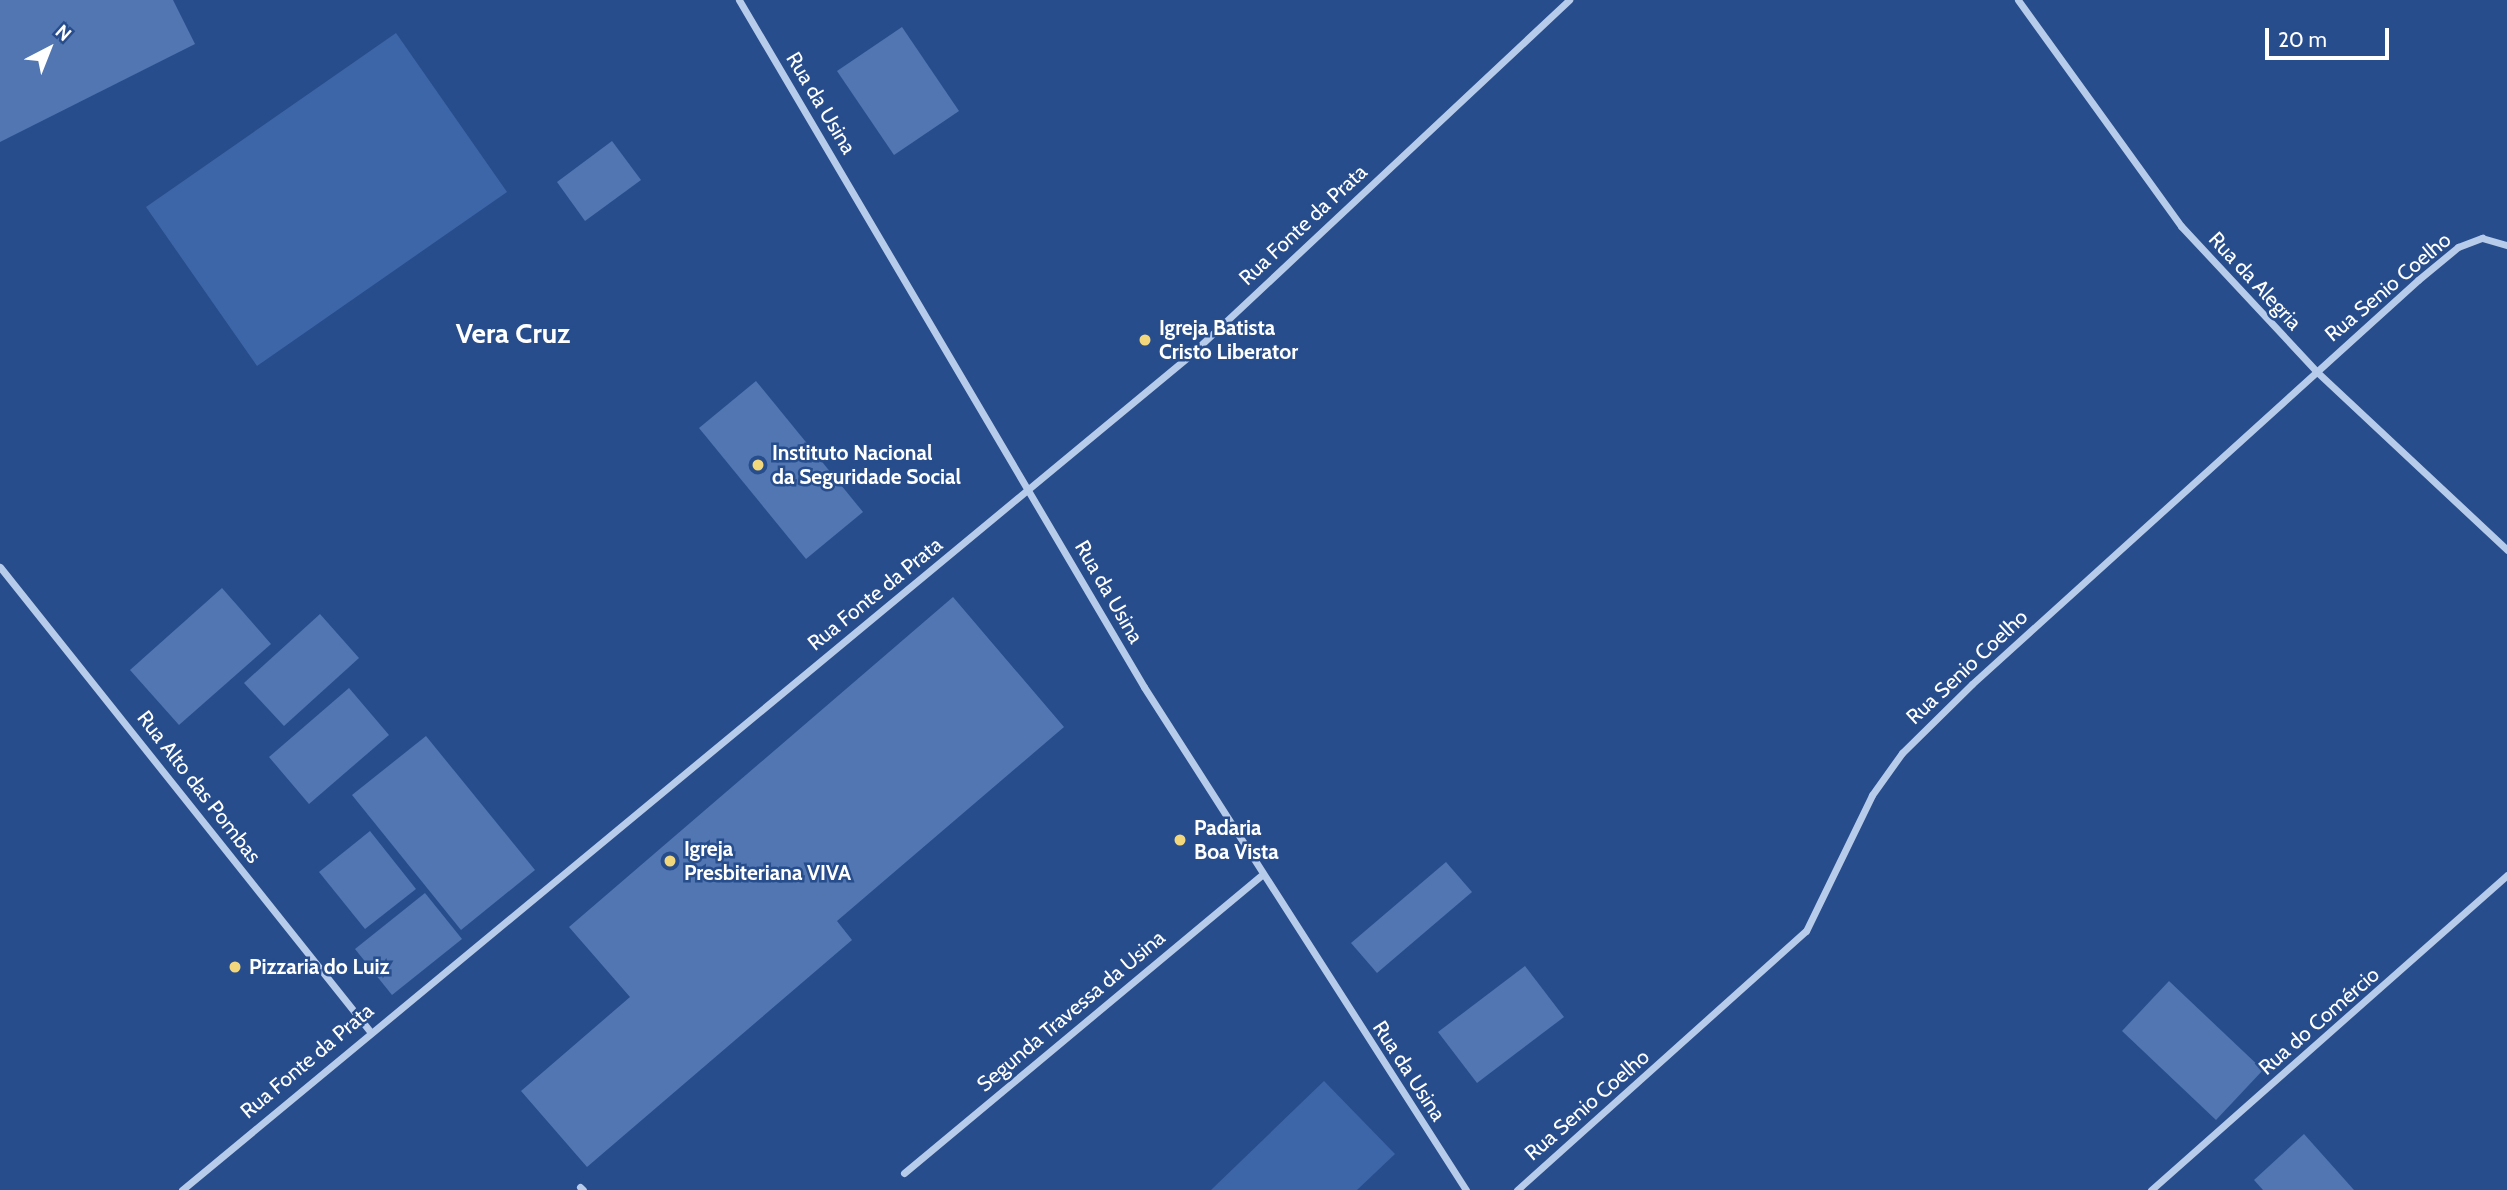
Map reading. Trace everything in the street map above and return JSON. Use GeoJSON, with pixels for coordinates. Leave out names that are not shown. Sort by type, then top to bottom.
{"type":"FeatureCollection","features":[{"type":"Feature","properties":{"kind":"street","name":"Rua da Usina"},"geometry":{"type":"LineString","coordinates":[[739,0],[1260,876],[1466,1190]]}},
{"type":"Feature","properties":{"kind":"street","name":"Rua Fonte da Prata"},"geometry":{"type":"LineString","coordinates":[[181,1190],[369,1030],[1029,491],[1189,356],[1569,0]]}},
{"type":"Feature","properties":{"kind":"street","name":"Rua da Alegria"},"geometry":{"type":"LineString","coordinates":[[2018,0],[2181,226],[2316,371],[2507,550]]}},
{"type":"Feature","properties":{"kind":"street","name":"Rua Senio Coelho"},"geometry":{"type":"LineString","coordinates":[[1517,1190],[1806,931],[1872,795],[1902,753],[2316,371],[2458,247],[2482,239],[2507,245]]}},
{"type":"Feature","properties":{"kind":"street","name":"Rua Alto das Pombas"},"geometry":{"type":"LineString","coordinates":[[0,566],[369,1030]]}},
{"type":"Feature","properties":{"kind":"street","name":"Rua do Comércio"},"geometry":{"type":"LineString","coordinates":[[2151,1190],[2507,875]]}},
{"type":"Feature","properties":{"kind":"street","name":"Segunda Travessa da Usina"},"geometry":{"type":"LineString","coordinates":[[904,1173],[1260,876]]}},
{"type":"Feature","properties":{"kind":"shaded area"},"geometry":{"type":"Polygon","coordinates":[[[396,33],[507,192],[257,366],[146,207],[396,33]]]}},
{"type":"Feature","properties":{"kind":"shaded area"},"geometry":{"type":"Polygon","coordinates":[[[1324,1081],[1395,1154],[1357,1190],[1211,1190],[1324,1081]]]}},
{"type":"Feature","properties":{"kind":"building"},"geometry":{"type":"Polygon","coordinates":[[[0,0],[173,0],[195,44],[0,142],[0,0]]]}},
{"type":"Feature","properties":{"kind":"building"},"geometry":{"type":"Polygon","coordinates":[[[902,27],[959,111],[894,155],[837,71],[902,27]]]}},
{"type":"Feature","properties":{"kind":"building"},"geometry":{"type":"Polygon","coordinates":[[[612,141],[641,180],[585,221],[557,182],[612,141]]]}},
{"type":"Feature","properties":{"kind":"building"},"geometry":{"type":"Polygon","coordinates":[[[756,381],[863,512],[806,559],[699,428],[756,381]]]}},
{"type":"Feature","properties":{"kind":"building"},"geometry":{"type":"Polygon","coordinates":[[[222,588],[271,644],[179,725],[130,670],[222,588]]]}},
{"type":"Feature","properties":{"kind":"building"},"geometry":{"type":"Polygon","coordinates":[[[953,597],[1064,727],[837,921],[852,940],[587,1167],[521,1091],[630,997],[569,927],[953,597]]]}},
{"type":"Feature","properties":{"kind":"building"},"geometry":{"type":"Polygon","coordinates":[[[320,614],[359,658],[284,726],[244,683],[320,614]]]}},
{"type":"Feature","properties":{"kind":"building"},"geometry":{"type":"Polygon","coordinates":[[[349,688],[389,735],[309,804],[269,757],[349,688]]]}},
{"type":"Feature","properties":{"kind":"building"},"geometry":{"type":"Polygon","coordinates":[[[426,736],[535,870],[461,930],[352,795],[426,736]]]}},
{"type":"Feature","properties":{"kind":"building"},"geometry":{"type":"Polygon","coordinates":[[[370,831],[416,889],[365,929],[319,872],[370,831]]]}},
{"type":"Feature","properties":{"kind":"building"},"geometry":{"type":"Polygon","coordinates":[[[1446,862],[1472,892],[1377,973],[1351,943],[1446,862]]]}},
{"type":"Feature","properties":{"kind":"building"},"geometry":{"type":"Polygon","coordinates":[[[425,893],[462,939],[392,995],[355,949],[425,893]]]}},
{"type":"Feature","properties":{"kind":"building"},"geometry":{"type":"Polygon","coordinates":[[[1525,966],[1564,1017],[1477,1083],[1438,1032],[1525,966]]]}},
{"type":"Feature","properties":{"kind":"building"},"geometry":{"type":"Polygon","coordinates":[[[2169,981],[2263,1070],[2216,1120],[2122,1031],[2169,981]]]}},
{"type":"Feature","properties":{"kind":"building"},"geometry":{"type":"Polygon","coordinates":[[[2304,1134],[2354,1190],[2263,1190],[2254,1180],[2304,1134]]]}},
{"type":"Feature","properties":{"kind":"place","name":"Igreja Batista Cristo Liberator"},"geometry":{"type":"Point","coordinates":[1145,340]}},
{"type":"Feature","properties":{"kind":"place","name":"Instituto Nacional da Seguridade Social"},"geometry":{"type":"Point","coordinates":[758,465]}},
{"type":"Feature","properties":{"kind":"place","name":"Padaria Boa Vista"},"geometry":{"type":"Point","coordinates":[1180,840]}},
{"type":"Feature","properties":{"kind":"place","name":"Igreja Presbiteriana VIVA"},"geometry":{"type":"Point","coordinates":[670,861]}},
{"type":"Feature","properties":{"kind":"place","name":"Pizzaria do Luiz"},"geometry":{"type":"Point","coordinates":[235,967]}},
{"type":"Feature","properties":{"kind":"district","name":"Vera Cruz"},"geometry":{"type":"Point","coordinates":[513,333]}}]}
